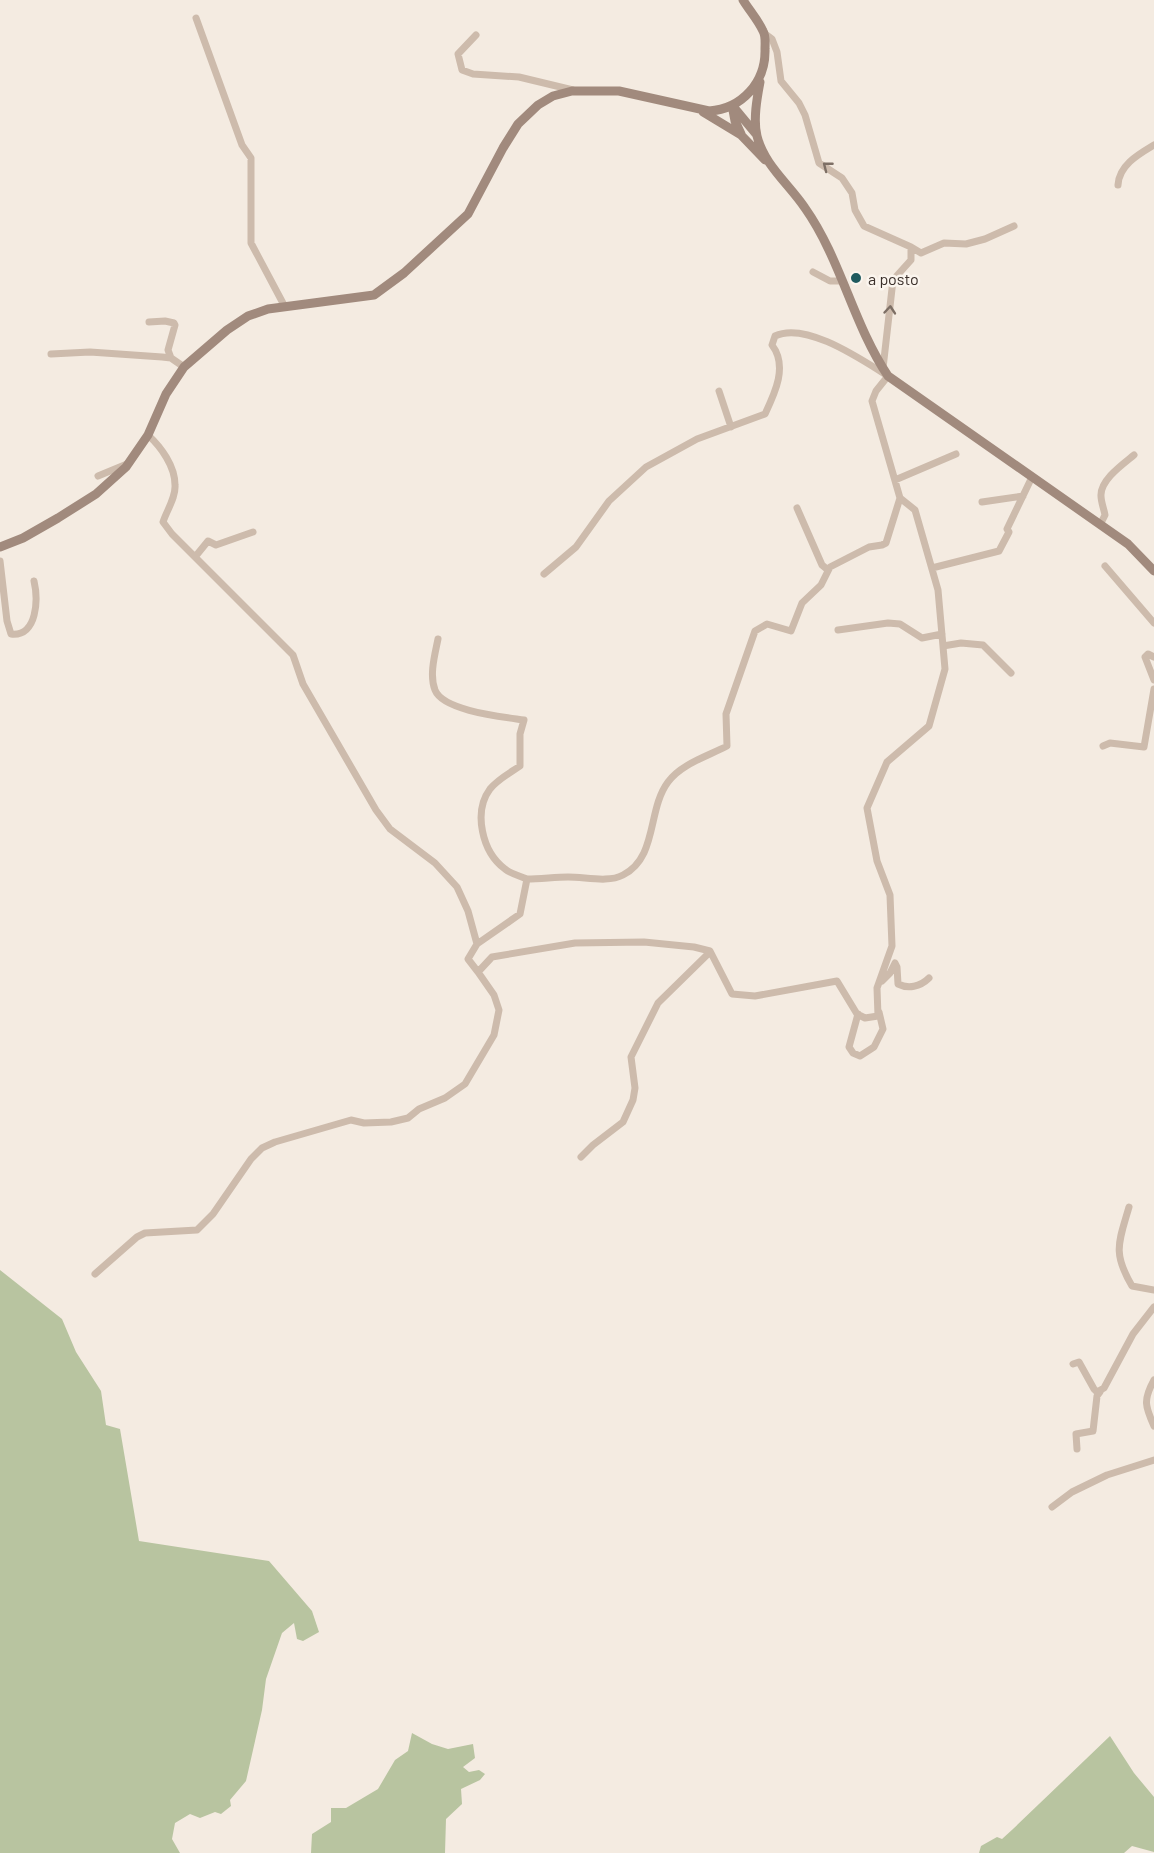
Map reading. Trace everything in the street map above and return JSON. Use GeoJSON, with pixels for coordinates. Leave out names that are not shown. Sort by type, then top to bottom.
{"type":"FeatureCollection","features":[{"type":"Feature","properties":{"kind":"main road"},"geometry":{"type":"LineString","coordinates":[[743,0],[764,33],[765,64],[758,95],[756,134]]}},
{"type":"Feature","properties":{"kind":"main road"},"geometry":{"type":"LineString","coordinates":[[0,547],[24,538],[96,494],[129,463],[148,435],[166,394],[184,367],[227,330],[248,316],[268,309],[374,295],[404,273],[468,214],[488,174],[518,124],[537,105],[553,96],[579,91],[620,91],[701,110],[717,111],[732,105],[750,92],[761,76]]}},
{"type":"Feature","properties":{"kind":"main road"},"geometry":{"type":"LineString","coordinates":[[732,105],[756,134],[768,161],[806,208],[822,237],[866,339],[886,372],[1128,544],[1154,572]]}},
{"type":"Feature","properties":{"kind":"main road"},"geometry":{"type":"LineString","coordinates":[[732,105],[733,116],[741,135]]}},
{"type":"Feature","properties":{"kind":"main road"},"geometry":{"type":"LineString","coordinates":[[701,110],[741,135],[759,156],[768,161]]}},
{"type":"Feature","properties":{"kind":"street"},"geometry":{"type":"LineString","coordinates":[[196,18],[242,145],[251,159],[251,243],[285,307]]}},
{"type":"Feature","properties":{"kind":"street"},"geometry":{"type":"LineString","coordinates":[[764,33],[772,39],[777,52],[781,81],[799,103],[805,116],[819,163],[842,178],[852,193],[855,210],[864,226],[921,252],[944,243],[966,244],[985,239],[1014,226]]}},
{"type":"Feature","properties":{"kind":"street"},"geometry":{"type":"LineString","coordinates":[[476,35],[458,54],[462,70],[473,74],[519,77],[579,91]]}},
{"type":"Feature","properties":{"kind":"street"},"geometry":{"type":"LineString","coordinates":[[1118,185],[1118,178],[1129,163],[1154,145]]}},
{"type":"Feature","properties":{"kind":"street"},"geometry":{"type":"LineString","coordinates":[[438,639],[433,666],[434,689],[439,696],[459,708],[487,715],[524,720],[520,734],[520,766],[497,781],[482,802],[484,835],[493,856],[507,871],[527,879],[568,877],[606,879],[624,875],[646,851],[658,800],[667,782],[685,767],[727,746],[726,714],[755,631],[767,624],[791,631],[802,603],[821,585],[830,567],[869,548],[885,544],[900,498],[873,404],[876,391],[886,372],[893,280],[911,260],[911,247]]}},
{"type":"Feature","properties":{"kind":"street"},"geometry":{"type":"LineString","coordinates":[[813,272],[830,281],[841,281]]}},
{"type":"Feature","properties":{"kind":"street"},"geometry":{"type":"LineString","coordinates":[[149,322],[174,323],[175,328],[168,350],[171,358]]}},
{"type":"Feature","properties":{"kind":"street"},"geometry":{"type":"LineString","coordinates":[[544,574],[576,547],[609,501],[646,467],[697,439],[765,414],[778,386],[779,354],[772,345],[775,336],[783,332],[812,336],[886,372]]}},
{"type":"Feature","properties":{"kind":"street"},"geometry":{"type":"LineString","coordinates":[[51,354],[90,352],[171,358],[184,367]]}},
{"type":"Feature","properties":{"kind":"street"},"geometry":{"type":"LineString","coordinates":[[719,391],[731,427]]}},
{"type":"Feature","properties":{"kind":"street"},"geometry":{"type":"LineString","coordinates":[[148,435],[166,455],[176,483],[164,522],[172,534],[293,655],[303,684],[376,810],[390,829],[435,863],[457,887],[468,911],[477,944]]}},
{"type":"Feature","properties":{"kind":"street"},"geometry":{"type":"LineString","coordinates":[[895,480],[956,454]]}},
{"type":"Feature","properties":{"kind":"street"},"geometry":{"type":"LineString","coordinates":[[1100,525],[1106,514],[1100,494],[1122,465],[1134,455]]}},
{"type":"Feature","properties":{"kind":"street"},"geometry":{"type":"LineString","coordinates":[[98,476],[129,463]]}},
{"type":"Feature","properties":{"kind":"street"},"geometry":{"type":"LineString","coordinates":[[932,568],[999,551],[1032,477]]}},
{"type":"Feature","properties":{"kind":"street"},"geometry":{"type":"LineString","coordinates":[[982,502],[1023,496]]}},
{"type":"Feature","properties":{"kind":"street"},"geometry":{"type":"LineString","coordinates":[[478,972],[492,957],[575,943],[644,942],[694,947],[710,952],[732,994],[755,996],[837,981],[858,1014],[865,1018],[878,1016],[877,988],[892,946],[890,895],[877,861],[867,808],[887,762],[929,726],[945,669],[938,590],[915,510],[900,498]]}},
{"type":"Feature","properties":{"kind":"street"},"geometry":{"type":"LineString","coordinates":[[796,508],[822,565],[828,570]]}},
{"type":"Feature","properties":{"kind":"street"},"geometry":{"type":"LineString","coordinates":[[195,557],[208,541],[216,545],[253,532]]}},
{"type":"Feature","properties":{"kind":"street"},"geometry":{"type":"LineString","coordinates":[[0,561],[7,621],[11,634],[17,635],[24,631],[35,614],[36,590],[33,581]]}},
{"type":"Feature","properties":{"kind":"street"},"geometry":{"type":"LineString","coordinates":[[1105,566],[1154,623]]}},
{"type":"Feature","properties":{"kind":"street"},"geometry":{"type":"LineString","coordinates":[[838,630],[888,623],[900,624],[922,638],[942,634]]}},
{"type":"Feature","properties":{"kind":"street"},"geometry":{"type":"LineString","coordinates":[[943,645],[961,643],[983,645],[1011,674]]}},
{"type":"Feature","properties":{"kind":"street"},"geometry":{"type":"LineString","coordinates":[[1154,657],[1148,654],[1145,657],[1154,680]]}},
{"type":"Feature","properties":{"kind":"street"},"geometry":{"type":"LineString","coordinates":[[1103,746],[1110,743],[1144,747],[1154,689]]}},
{"type":"Feature","properties":{"kind":"street"},"geometry":{"type":"LineString","coordinates":[[95,1274],[137,1237],[145,1233],[197,1230],[213,1214],[251,1159],[262,1148],[275,1142],[351,1120],[364,1123],[391,1122],[408,1118],[419,1109],[445,1098],[465,1084],[494,1035],[499,1010],[494,995],[468,959],[477,944],[515,920],[520,914],[527,879]]}},
{"type":"Feature","properties":{"kind":"street"},"geometry":{"type":"LineString","coordinates":[[581,1157],[623,1122],[633,1100],[635,1088],[631,1057],[658,1003],[710,952]]}},
{"type":"Feature","properties":{"kind":"street"},"geometry":{"type":"LineString","coordinates":[[880,982],[890,973],[895,963],[898,984],[904,987],[915,986],[929,978]]}},
{"type":"Feature","properties":{"kind":"street"},"geometry":{"type":"LineString","coordinates":[[858,1014],[849,1047],[853,1053],[860,1056],[874,1047],[883,1029],[878,1011]]}},
{"type":"Feature","properties":{"kind":"street"},"geometry":{"type":"LineString","coordinates":[[1129,1207],[1119,1247],[1120,1263],[1132,1286],[1154,1290]]}},
{"type":"Feature","properties":{"kind":"street"},"geometry":{"type":"LineString","coordinates":[[1077,1449],[1076,1434],[1093,1431],[1096,1396],[1104,1388],[1133,1334],[1154,1307]]}},
{"type":"Feature","properties":{"kind":"street"},"geometry":{"type":"LineString","coordinates":[[1073,1364],[1079,1362],[1096,1392],[1100,1392]]}},
{"type":"Feature","properties":{"kind":"street"},"geometry":{"type":"LineString","coordinates":[[1154,1380],[1147,1392],[1146,1407],[1154,1426]]}},
{"type":"Feature","properties":{"kind":"street"},"geometry":{"type":"LineString","coordinates":[[1052,1508],[1072,1492],[1107,1475],[1154,1460]]}},
{"type":"Feature","properties":{"kind":"green space"},"geometry":{"type":"Polygon","coordinates":[[[0,1270],[62,1319],[76,1352],[101,1391],[106,1425],[120,1429],[139,1541],[269,1561],[312,1611],[319,1632],[303,1641],[297,1639],[294,1623],[282,1633],[266,1679],[262,1710],[246,1781],[230,1800],[231,1806],[221,1814],[215,1812],[200,1818],[190,1814],[175,1823],[172,1839],[180,1853],[0,1853],[0,1270]]]}},
{"type":"Feature","properties":{"kind":"green space"},"geometry":{"type":"Polygon","coordinates":[[[412,1733],[432,1744],[448,1749],[473,1744],[475,1758],[463,1767],[469,1772],[479,1770],[485,1774],[480,1780],[461,1789],[462,1804],[446,1819],[445,1853],[311,1853],[312,1834],[331,1822],[331,1808],[346,1808],[378,1789],[395,1760],[408,1751],[412,1733]]]}},
{"type":"Feature","properties":{"kind":"green space"},"geometry":{"type":"Polygon","coordinates":[[[1110,1736],[1134,1773],[1154,1797],[1154,1852],[1132,1846],[1124,1853],[979,1853],[981,1846],[997,1837],[1002,1839],[1110,1736]]]}},
{"type":"Feature","properties":{"kind":"place","name":"a posto"},"geometry":{"type":"Point","coordinates":[856,278]}}]}
